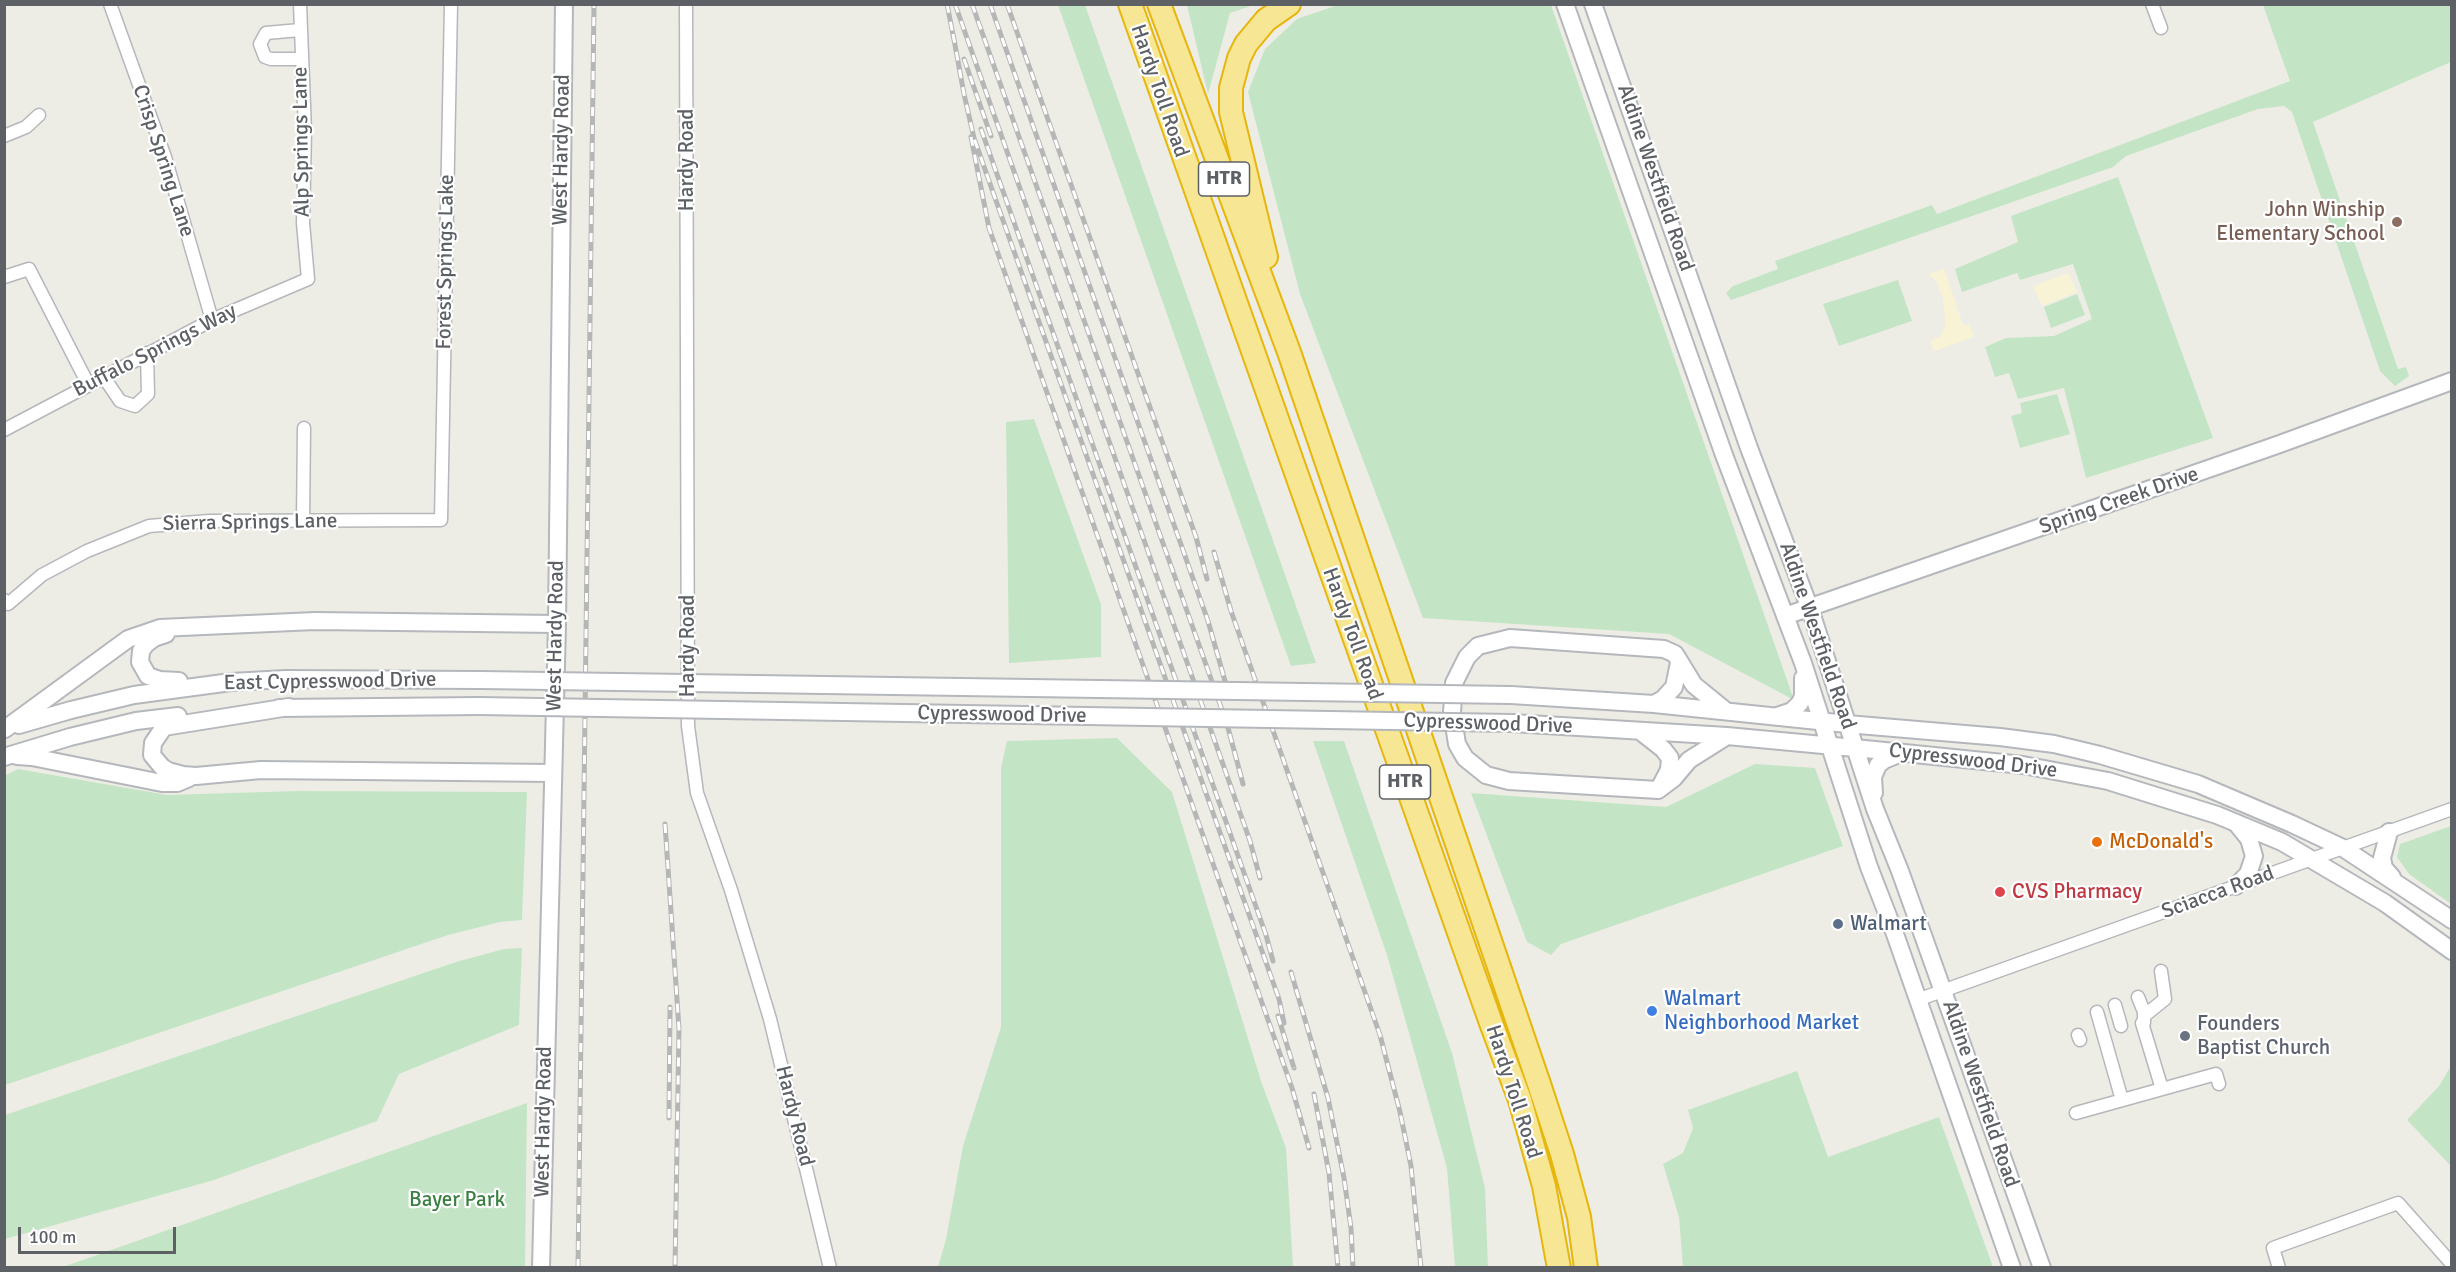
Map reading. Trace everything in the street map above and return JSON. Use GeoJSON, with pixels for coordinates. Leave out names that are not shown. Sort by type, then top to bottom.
{"type":"FeatureCollection","features":[{"type":"Feature","properties":{"kind":"highway"},"geometry":{"type":"LineString","coordinates":[[1124,4],[1139,36]]}},
{"type":"Feature","properties":{"kind":"highway","name":"Hardy Toll Road"},"geometry":{"type":"LineString","coordinates":[[1130,4],[1139,36],[1486,1012],[1520,1100],[1544,1186],[1559,1268]]}},
{"type":"Feature","properties":{"kind":"highway","name":"Hardy Toll Road"},"geometry":{"type":"LineString","coordinates":[[1160,4],[1289,352],[1562,1154],[1579,1218],[1586,1268]]}},
{"type":"Feature","properties":{"kind":"highway"},"geometry":{"type":"LineString","coordinates":[[1289,4],[1266,20],[1246,44],[1234,73],[1231,112],[1289,352]]}},
{"type":"Feature","properties":{"kind":"main road","name":"West Hardy Road"},"geometry":{"type":"LineString","coordinates":[[541,1268],[557,624],[564,4]]}},
{"type":"Feature","properties":{"kind":"main road","name":"Aldine Westfield Road"},"geometry":{"type":"LineString","coordinates":[[1565,4],[1724,455],[1803,663],[1869,867],[2012,1268]]}},
{"type":"Feature","properties":{"kind":"main road","name":"Aldine Westfield Road"},"geometry":{"type":"LineString","coordinates":[[1593,4],[1635,118],[1749,448],[1810,609],[1875,809],[2042,1268]]}},
{"type":"Feature","properties":{"kind":"main road"},"geometry":{"type":"LineString","coordinates":[[1608,126],[1635,118]]}},
{"type":"Feature","properties":{"kind":"main road"},"geometry":{"type":"LineString","coordinates":[[1665,290],[1692,282]]}},
{"type":"Feature","properties":{"kind":"main road","name":"Spring Creek Drive"},"geometry":{"type":"LineString","coordinates":[[1785,616],[2277,445],[2451,381]]}},
{"type":"Feature","properties":{"kind":"main road"},"geometry":{"type":"LineString","coordinates":[[1724,455],[1749,448]]}},
{"type":"Feature","properties":{"kind":"main road"},"geometry":{"type":"LineString","coordinates":[[5,729],[128,639],[160,628],[315,621],[557,624]]}},
{"type":"Feature","properties":{"kind":"main road"},"geometry":{"type":"LineString","coordinates":[[197,626],[154,638],[146,644],[140,657],[142,669],[148,676],[160,680],[231,682]]}},
{"type":"Feature","properties":{"kind":"main road"},"geometry":{"type":"LineString","coordinates":[[1726,711],[1694,684],[1674,654],[1664,648],[1510,638],[1478,646],[1467,657],[1454,683],[1452,712],[1457,744],[1465,758],[1486,775],[1509,782],[1658,790],[1674,778],[1689,760],[1727,736]]}},
{"type":"Feature","properties":{"kind":"main road"},"geometry":{"type":"LineString","coordinates":[[1654,704],[1664,699],[1674,687],[1679,663]]}},
{"type":"Feature","properties":{"kind":"main road"},"geometry":{"type":"LineString","coordinates":[[1776,717],[1792,711],[1803,696],[1803,663]]}},
{"type":"Feature","properties":{"kind":"main road","name":"East Cypresswood Drive"},"geometry":{"type":"LineString","coordinates":[[5,729],[134,695],[231,682],[285,679],[481,680]]}},
{"type":"Feature","properties":{"kind":"main road","name":"Cypresswood Drive"},"geometry":{"type":"LineString","coordinates":[[481,680],[1510,695],[1654,704],[1822,722],[2000,737],[2054,744],[2145,767],[2249,804],[2343,848],[2451,920]]}},
{"type":"Feature","properties":{"kind":"main road","name":"Cypresswood Drive"},"geometry":{"type":"LineString","coordinates":[[479,706],[1512,723],[1727,736],[2023,765],[2091,777],[2161,796],[2282,842],[2385,903],[2451,951]]}},
{"type":"Feature","properties":{"kind":"main road","name":"East Cypresswood Drive"},"geometry":{"type":"LineString","coordinates":[[7,757],[70,737],[136,721],[219,711],[479,706]]}},
{"type":"Feature","properties":{"kind":"main road"},"geometry":{"type":"LineString","coordinates":[[289,708],[165,727],[153,744],[152,755],[168,771],[196,776],[261,771],[553,772]]}},
{"type":"Feature","properties":{"kind":"main road"},"geometry":{"type":"LineString","coordinates":[[1640,731],[1664,749],[1670,758],[1669,770],[1658,790]]}},
{"type":"Feature","properties":{"kind":"main road"},"geometry":{"type":"LineString","coordinates":[[1875,809],[1873,777],[1878,765],[1884,760],[1903,753]]}},
{"type":"Feature","properties":{"kind":"main road"},"geometry":{"type":"LineString","coordinates":[[2091,777],[2096,754]]}},
{"type":"Feature","properties":{"kind":"main road"},"geometry":{"type":"LineString","coordinates":[[7,757],[32,757],[162,783],[177,783],[196,776]]}},
{"type":"Feature","properties":{"kind":"main road"},"geometry":{"type":"LineString","coordinates":[[2236,823],[2249,838],[2253,856],[2248,874],[2236,886]]}},
{"type":"Feature","properties":{"kind":"main road"},"geometry":{"type":"LineString","coordinates":[[2389,832],[2382,858],[2384,868],[2402,886]]}},
{"type":"Feature","properties":{"kind":"main road"},"geometry":{"type":"LineString","coordinates":[[1987,1199],[2013,1189]]}},
{"type":"Feature","properties":{"kind":"street","name":"Crisp Spring Lane"},"geometry":{"type":"LineString","coordinates":[[110,4],[165,157],[212,320]]}},
{"type":"Feature","properties":{"kind":"street","name":"Alp Springs Lane"},"geometry":{"type":"LineString","coordinates":[[300,4],[305,131],[303,223],[308,279]]}},
{"type":"Feature","properties":{"kind":"street","name":"Forest Springs Lake"},"geometry":{"type":"LineString","coordinates":[[441,520],[452,4]]}},
{"type":"Feature","properties":{"kind":"street","name":"Hardy Road"},"geometry":{"type":"LineString","coordinates":[[686,4],[688,726],[697,793],[731,890],[770,1018],[830,1268]]}},
{"type":"Feature","properties":{"kind":"street"},"geometry":{"type":"LineString","coordinates":[[2152,4],[2161,28]]}},
{"type":"Feature","properties":{"kind":"street"},"geometry":{"type":"LineString","coordinates":[[300,30],[266,33],[260,44],[265,57],[302,59]]}},
{"type":"Feature","properties":{"kind":"street"},"geometry":{"type":"LineString","coordinates":[[4,136],[26,127],[39,115]]}},
{"type":"Feature","properties":{"kind":"street"},"geometry":{"type":"LineString","coordinates":[[4,277],[29,269],[88,384]]}},
{"type":"Feature","properties":{"kind":"street","name":"Buffalo Springs Way"},"geometry":{"type":"LineString","coordinates":[[4,430],[212,320],[308,279]]}},
{"type":"Feature","properties":{"kind":"street"},"geometry":{"type":"LineString","coordinates":[[103,376],[120,401],[135,406],[148,394],[147,353]]}},
{"type":"Feature","properties":{"kind":"street"},"geometry":{"type":"LineString","coordinates":[[303,520],[304,428]]}},
{"type":"Feature","properties":{"kind":"street","name":"Sierra Springs Lane"},"geometry":{"type":"LineString","coordinates":[[6,602],[42,575],[87,551],[149,526],[209,521],[441,520]]}},
{"type":"Feature","properties":{"kind":"street","name":"Sciacca Road"},"geometry":{"type":"LineString","coordinates":[[1917,1000],[2451,809]]}},
{"type":"Feature","properties":{"kind":"street"},"geometry":{"type":"LineString","coordinates":[[2144,1016],[2165,999],[2161,971]]}},
{"type":"Feature","properties":{"kind":"street"},"geometry":{"type":"LineString","coordinates":[[2138,997],[2144,1016],[2144,1023],[2142,1023],[2162,1089]]}},
{"type":"Feature","properties":{"kind":"street"},"geometry":{"type":"LineString","coordinates":[[2103,1029],[2122,1028],[2115,1005]]}},
{"type":"Feature","properties":{"kind":"street"},"geometry":{"type":"LineString","coordinates":[[2097,1012],[2122,1100]]}},
{"type":"Feature","properties":{"kind":"street"},"geometry":{"type":"LineString","coordinates":[[2076,1113],[2216,1074],[2219,1084]]}},
{"type":"Feature","properties":{"kind":"street"},"geometry":{"type":"LineString","coordinates":[[2279,1268],[2272,1248],[2398,1203],[2451,1264]]}},
{"type":"Feature","properties":{"kind":"green space"},"geometry":{"type":"Polygon","coordinates":[[[1058,5],[1085,5],[1316,663],[1291,666],[1058,5]]]}},
{"type":"Feature","properties":{"kind":"green space"},"geometry":{"type":"Polygon","coordinates":[[[1187,5],[1254,5],[1230,13],[1208,94],[1187,5]]]}},
{"type":"Feature","properties":{"kind":"green space"},"geometry":{"type":"Polygon","coordinates":[[[1338,5],[1551,5],[1794,700],[1669,634],[1423,618],[1300,294],[1248,92],[1265,49],[1297,19],[1338,5]]]}},
{"type":"Feature","properties":{"kind":"green space"},"geometry":{"type":"Polygon","coordinates":[[[2263,5],[2451,5],[2451,62],[2313,122],[2398,369],[2406,367],[2409,376],[2395,386],[2380,371],[2292,112],[2284,106],[2258,109],[2126,156],[2113,167],[1731,300],[1726,293],[1733,286],[1778,269],[1775,261],[1932,205],[1937,214],[2290,81],[2263,5]]]}},
{"type":"Feature","properties":{"kind":"green space"},"geometry":{"type":"Polygon","coordinates":[[[2118,177],[2213,438],[2086,478],[2064,388],[2018,399],[2009,373],[1995,377],[1985,347],[2006,338],[2054,336],[2092,319],[2073,264],[2020,280],[2017,273],[1962,292],[1955,269],[2018,242],[2011,216],[2118,177]]]}},
{"type":"Feature","properties":{"kind":"green space"},"geometry":{"type":"Polygon","coordinates":[[[1898,280],[1912,321],[1839,346],[1823,304],[1898,280]]]}},
{"type":"Feature","properties":{"kind":"green space"},"geometry":{"type":"Polygon","coordinates":[[[2077,294],[2085,315],[2051,328],[2044,307],[2077,294]]]}},
{"type":"Feature","properties":{"kind":"green space"},"geometry":{"type":"Polygon","coordinates":[[[2057,394],[2070,434],[2020,448],[2011,416],[2022,413],[2020,403],[2057,394]]]}},
{"type":"Feature","properties":{"kind":"green space"},"geometry":{"type":"Polygon","coordinates":[[[1034,419],[1101,604],[1101,657],[1009,663],[1006,422],[1034,419]]]}},
{"type":"Feature","properties":{"kind":"green space"},"geometry":{"type":"Polygon","coordinates":[[[1117,738],[1172,792],[1262,1084],[1286,1148],[1293,1267],[938,1267],[946,1239],[963,1146],[1001,1027],[1001,768],[1007,741],[1117,738]]]}},
{"type":"Feature","properties":{"kind":"green space"},"geometry":{"type":"Polygon","coordinates":[[[1313,741],[1344,741],[1452,1053],[1485,1188],[1488,1267],[1455,1267],[1447,1168],[1387,955],[1313,741]]]}},
{"type":"Feature","properties":{"kind":"green space"},"geometry":{"type":"Polygon","coordinates":[[[1755,764],[1815,768],[1843,846],[1561,944],[1551,955],[1527,942],[1471,793],[1666,807],[1755,764]]]}},
{"type":"Feature","properties":{"kind":"green space"},"geometry":{"type":"Polygon","coordinates":[[[18,769],[167,795],[297,791],[527,792],[522,920],[500,922],[448,935],[5,1085],[4,776],[18,769]]]}},
{"type":"Feature","properties":{"kind":"green space"},"geometry":{"type":"Polygon","coordinates":[[[2452,826],[2451,904],[2409,874],[2397,857],[2400,844],[2452,826]]]}},
{"type":"Feature","properties":{"kind":"green space"},"geometry":{"type":"Polygon","coordinates":[[[522,948],[519,1025],[399,1074],[377,1121],[214,1180],[5,1239],[5,1115],[456,962],[504,949],[522,948]]]}},
{"type":"Feature","properties":{"kind":"green space"},"geometry":{"type":"Polygon","coordinates":[[[2451,1066],[2451,1166],[2407,1120],[2439,1086],[2451,1066]]]}},
{"type":"Feature","properties":{"kind":"green space"},"geometry":{"type":"Polygon","coordinates":[[[1797,1071],[1828,1157],[1939,1117],[1993,1267],[1683,1267],[1679,1217],[1663,1164],[1683,1153],[1693,1128],[1688,1110],[1797,1071]]]}},
{"type":"Feature","properties":{"kind":"green space","name":"Bayer Park"},"geometry":{"type":"Polygon","coordinates":[[[527,1103],[525,1267],[63,1267],[527,1103]]]}},
{"type":"Feature","properties":{"kind":"sand"},"geometry":{"type":"Polygon","coordinates":[[[1944,269],[1963,325],[1970,325],[1974,337],[1934,351],[1930,341],[1941,336],[1946,324],[1943,299],[1937,282],[1929,274],[1944,269]]]}},
{"type":"Feature","properties":{"kind":"sand"},"geometry":{"type":"Polygon","coordinates":[[[2068,273],[2077,292],[2042,306],[2033,286],[2068,273]]]}},
{"type":"Feature","properties":{"kind":"railway"},"geometry":{"type":"LineString","coordinates":[[578,1268],[594,4]]}},
{"type":"Feature","properties":{"kind":"railway"},"geometry":{"type":"LineString","coordinates":[[947,4],[954,40]]}},
{"type":"Feature","properties":{"kind":"railway"},"geometry":{"type":"LineString","coordinates":[[955,4],[1250,841],[1260,878]]}},
{"type":"Feature","properties":{"kind":"railway"},"geometry":{"type":"LineString","coordinates":[[972,4],[1227,724],[1243,784]]}},
{"type":"Feature","properties":{"kind":"railway"},"geometry":{"type":"LineString","coordinates":[[990,4],[1208,621],[1227,688]]}},
{"type":"Feature","properties":{"kind":"railway"},"geometry":{"type":"LineString","coordinates":[[1007,4],[1196,537],[1207,579]]}},
{"type":"Feature","properties":{"kind":"railway"},"geometry":{"type":"LineString","coordinates":[[953,34],[974,138],[1279,999],[1284,1023]]}},
{"type":"Feature","properties":{"kind":"railway"},"geometry":{"type":"LineString","coordinates":[[964,59],[991,136]]}},
{"type":"Feature","properties":{"kind":"railway"},"geometry":{"type":"LineString","coordinates":[[981,129],[1266,935],[1273,961]]}},
{"type":"Feature","properties":{"kind":"railway"},"geometry":{"type":"LineString","coordinates":[[971,137],[989,228],[1292,1088],[1309,1148]]}},
{"type":"Feature","properties":{"kind":"railway"},"geometry":{"type":"LineString","coordinates":[[1214,552],[1231,611],[1380,1035],[1411,1166],[1421,1268]]}},
{"type":"Feature","properties":{"kind":"railway"},"geometry":{"type":"LineString","coordinates":[[665,824],[679,1029],[675,1268]]}},
{"type":"Feature","properties":{"kind":"railway"},"geometry":{"type":"LineString","coordinates":[[1291,972],[1328,1098],[1344,1178],[1351,1228],[1353,1268]]}},
{"type":"Feature","properties":{"kind":"railway"},"geometry":{"type":"LineString","coordinates":[[669,1118],[670,1007]]}},
{"type":"Feature","properties":{"kind":"railway"},"geometry":{"type":"LineString","coordinates":[[1278,1016],[1294,1068]]}},
{"type":"Feature","properties":{"kind":"railway"},"geometry":{"type":"LineString","coordinates":[[1314,1094],[1329,1173],[1338,1268]]}},
{"type":"Feature","properties":{"kind":"place","name":"John Winship Elementary School"},"geometry":{"type":"Point","coordinates":[2397,222]}},
{"type":"Feature","properties":{"kind":"place","name":"McDonald's"},"geometry":{"type":"Point","coordinates":[2097,842]}},
{"type":"Feature","properties":{"kind":"place","name":"CVS Pharmacy"},"geometry":{"type":"Point","coordinates":[2000,892]}},
{"type":"Feature","properties":{"kind":"place","name":"Walmart"},"geometry":{"type":"Point","coordinates":[1838,924]}},
{"type":"Feature","properties":{"kind":"place","name":"Walmart Neighborhood Market"},"geometry":{"type":"Point","coordinates":[1652,1011]}},
{"type":"Feature","properties":{"kind":"place","name":"Founders Baptist Church"},"geometry":{"type":"Point","coordinates":[2185,1036]}}]}
